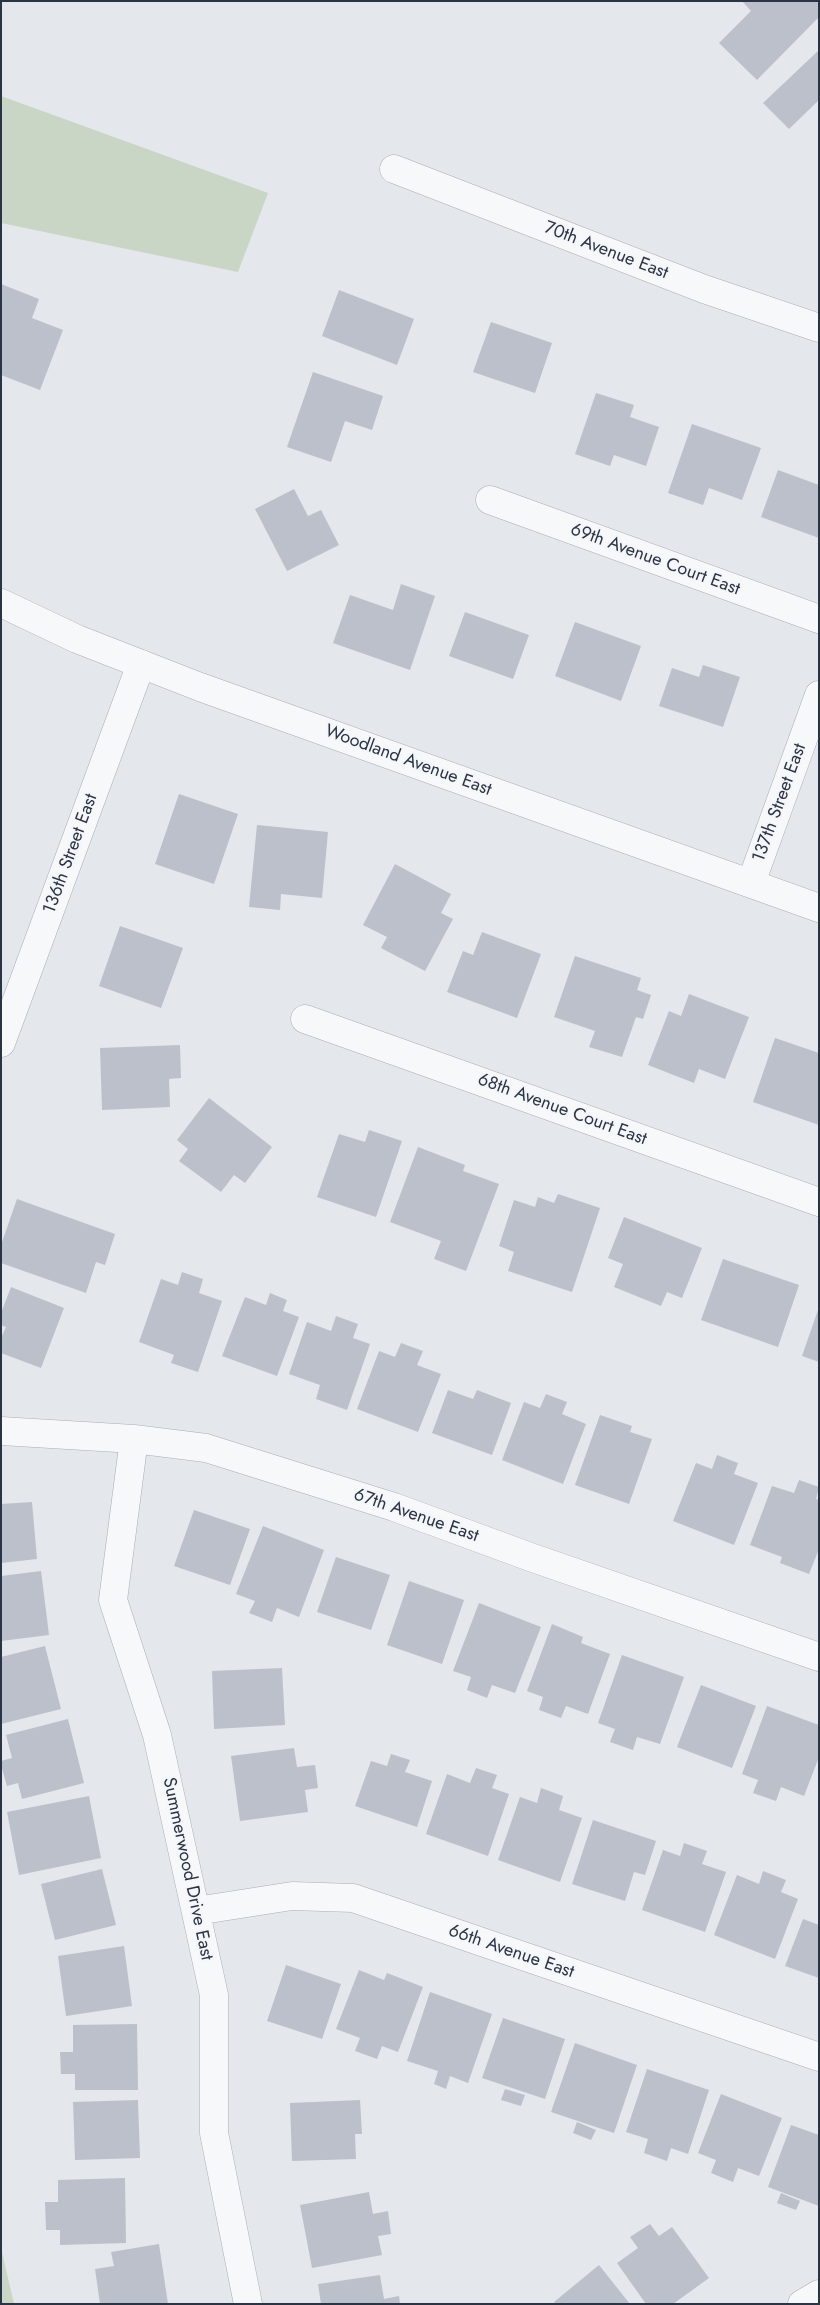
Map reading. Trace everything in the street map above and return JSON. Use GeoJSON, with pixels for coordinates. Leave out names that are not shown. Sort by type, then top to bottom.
{"type":"FeatureCollection","features":[{"type":"Feature","properties":{"kind":"street","name":"70th Avenue East"},"geometry":{"type":"LineString","coordinates":[[394,169],[704,289],[819,328]]}},
{"type":"Feature","properties":{"kind":"street","name":"69th Avenue Court East"},"geometry":{"type":"LineString","coordinates":[[490,500],[819,619]]}},
{"type":"Feature","properties":{"kind":"street","name":"Woodland Avenue East"},"geometry":{"type":"LineString","coordinates":[[1,603],[77,639],[141,664],[819,908]]}},
{"type":"Feature","properties":{"kind":"street","name":"136th Street East"},"geometry":{"type":"LineString","coordinates":[[1,1044],[141,664]]}},
{"type":"Feature","properties":{"kind":"street","name":"137th Street East"},"geometry":{"type":"LineString","coordinates":[[751,883],[819,696]]}},
{"type":"Feature","properties":{"kind":"street","name":"68th Avenue Court East"},"geometry":{"type":"LineString","coordinates":[[305,1019],[819,1202]]}},
{"type":"Feature","properties":{"kind":"street","name":"67th Avenue East"},"geometry":{"type":"LineString","coordinates":[[1,1431],[134,1439],[206,1448],[394,1507],[533,1558],[819,1657]]}},
{"type":"Feature","properties":{"kind":"street","name":"Summerwood Drive East"},"geometry":{"type":"LineString","coordinates":[[134,1439],[113,1600],[157,1734],[214,1995],[214,2133],[248,2304]]}},
{"type":"Feature","properties":{"kind":"street","name":"66th Avenue East"},"geometry":{"type":"LineString","coordinates":[[196,1911],[292,1896],[353,1898],[819,2057]]}},
{"type":"Feature","properties":{"kind":"street"},"geometry":{"type":"LineString","coordinates":[[802,2304],[819,2294]]}},
{"type":"Feature","properties":{"kind":"green space"},"geometry":{"type":"Polygon","coordinates":[[[1,96],[268,193],[238,272],[1,223],[1,96]]]}},
{"type":"Feature","properties":{"kind":"green space"},"geometry":{"type":"Polygon","coordinates":[[[1,2248],[14,2304],[1,2304],[1,2248]]]}},
{"type":"Feature","properties":{"kind":"building"},"geometry":{"type":"Polygon","coordinates":[[[742,1],[819,1],[819,17],[757,80],[719,43],[751,11],[742,1]]]}},
{"type":"Feature","properties":{"kind":"building"},"geometry":{"type":"Polygon","coordinates":[[[819,50],[819,100],[789,129],[763,103],[819,50]]]}},
{"type":"Feature","properties":{"kind":"building"},"geometry":{"type":"Polygon","coordinates":[[[1,284],[39,299],[32,318],[63,330],[40,390],[1,375],[1,284]]]}},
{"type":"Feature","properties":{"kind":"building"},"geometry":{"type":"Polygon","coordinates":[[[339,290],[414,319],[397,365],[322,336],[339,290]]]}},
{"type":"Feature","properties":{"kind":"building"},"geometry":{"type":"Polygon","coordinates":[[[491,322],[552,343],[535,393],[473,372],[491,322]]]}},
{"type":"Feature","properties":{"kind":"building"},"geometry":{"type":"Polygon","coordinates":[[[313,372],[383,396],[372,430],[345,421],[331,462],[287,447],[313,372]]]}},
{"type":"Feature","properties":{"kind":"building"},"geometry":{"type":"Polygon","coordinates":[[[596,393],[634,405],[630,417],[659,427],[646,466],[614,455],[610,466],[575,454],[596,393]]]}},
{"type":"Feature","properties":{"kind":"building"},"geometry":{"type":"Polygon","coordinates":[[[692,424],[761,448],[742,500],[709,488],[703,505],[668,493],[692,424]]]}},
{"type":"Feature","properties":{"kind":"building"},"geometry":{"type":"Polygon","coordinates":[[[778,470],[819,485],[819,538],[761,517],[778,470]]]}},
{"type":"Feature","properties":{"kind":"building"},"geometry":{"type":"Polygon","coordinates":[[[294,489],[308,516],[321,510],[339,545],[287,571],[255,509],[294,489]]]}},
{"type":"Feature","properties":{"kind":"building"},"geometry":{"type":"Polygon","coordinates":[[[401,584],[435,596],[410,670],[333,643],[350,595],[393,610],[401,584]]]}},
{"type":"Feature","properties":{"kind":"building"},"geometry":{"type":"Polygon","coordinates":[[[465,612],[529,635],[513,679],[449,656],[465,612]]]}},
{"type":"Feature","properties":{"kind":"building"},"geometry":{"type":"Polygon","coordinates":[[[575,622],[641,646],[621,701],[555,676],[575,622]]]}},
{"type":"Feature","properties":{"kind":"building"},"geometry":{"type":"Polygon","coordinates":[[[703,665],[740,677],[723,727],[659,706],[672,668],[699,677],[703,665]]]}},
{"type":"Feature","properties":{"kind":"building"},"geometry":{"type":"Polygon","coordinates":[[[179,794],[238,814],[214,884],[155,864],[179,794]]]}},
{"type":"Feature","properties":{"kind":"building"},"geometry":{"type":"Polygon","coordinates":[[[257,825],[328,832],[322,898],[281,894],[280,910],[249,907],[257,825]]]}},
{"type":"Feature","properties":{"kind":"building"},"geometry":{"type":"Polygon","coordinates":[[[395,864],[451,894],[441,913],[453,919],[425,971],[381,948],[387,937],[363,925],[395,864]]]}},
{"type":"Feature","properties":{"kind":"building"},"geometry":{"type":"Polygon","coordinates":[[[120,926],[183,948],[161,1008],[99,986],[120,926]]]}},
{"type":"Feature","properties":{"kind":"building"},"geometry":{"type":"Polygon","coordinates":[[[482,932],[541,954],[517,1018],[447,992],[463,951],[473,955],[482,932]]]}},
{"type":"Feature","properties":{"kind":"building"},"geometry":{"type":"Polygon","coordinates":[[[575,956],[641,978],[637,990],[651,995],[643,1019],[636,1017],[622,1057],[589,1047],[595,1031],[554,1017],[575,956]]]}},
{"type":"Feature","properties":{"kind":"building"},"geometry":{"type":"Polygon","coordinates":[[[689,994],[749,1017],[725,1079],[699,1069],[694,1083],[648,1065],[669,1011],[681,1016],[689,994]]]}},
{"type":"Feature","properties":{"kind":"building"},"geometry":{"type":"Polygon","coordinates":[[[775,1038],[819,1053],[819,1125],[753,1102],[775,1038]]]}},
{"type":"Feature","properties":{"kind":"building"},"geometry":{"type":"Polygon","coordinates":[[[180,1045],[181,1078],[169,1079],[170,1107],[102,1110],[100,1048],[180,1045]]]}},
{"type":"Feature","properties":{"kind":"building"},"geometry":{"type":"Polygon","coordinates":[[[209,1098],[272,1147],[245,1183],[234,1175],[221,1192],[179,1161],[188,1149],[177,1140],[209,1098]]]}},
{"type":"Feature","properties":{"kind":"building"},"geometry":{"type":"Polygon","coordinates":[[[369,1130],[402,1141],[376,1217],[317,1197],[339,1134],[365,1142],[369,1130]]]}},
{"type":"Feature","properties":{"kind":"building"},"geometry":{"type":"Polygon","coordinates":[[[418,1147],[465,1165],[463,1171],[499,1184],[466,1271],[434,1259],[441,1241],[390,1222],[418,1147]]]}},
{"type":"Feature","properties":{"kind":"building"},"geometry":{"type":"Polygon","coordinates":[[[558,1194],[600,1208],[572,1292],[508,1271],[514,1252],[499,1246],[514,1200],[535,1207],[538,1197],[554,1203],[558,1194]]]}},
{"type":"Feature","properties":{"kind":"building"},"geometry":{"type":"Polygon","coordinates":[[[17,1199],[115,1234],[105,1265],[96,1262],[86,1293],[1,1263],[1,1245],[17,1199]]]}},
{"type":"Feature","properties":{"kind":"building"},"geometry":{"type":"Polygon","coordinates":[[[624,1217],[702,1248],[682,1298],[667,1292],[661,1306],[614,1287],[623,1264],[608,1258],[624,1217]]]}},
{"type":"Feature","properties":{"kind":"building"},"geometry":{"type":"Polygon","coordinates":[[[723,1259],[799,1285],[778,1347],[701,1320],[723,1259]]]}},
{"type":"Feature","properties":{"kind":"building"},"geometry":{"type":"Polygon","coordinates":[[[182,1272],[203,1279],[199,1293],[222,1301],[198,1372],[171,1363],[174,1355],[139,1342],[161,1279],[178,1285],[182,1272]]]}},
{"type":"Feature","properties":{"kind":"building"},"geometry":{"type":"Polygon","coordinates":[[[11,1287],[64,1308],[41,1368],[1,1353],[1,1338],[6,1327],[1,1325],[1,1313],[11,1287]]]}},
{"type":"Feature","properties":{"kind":"building"},"geometry":{"type":"Polygon","coordinates":[[[270,1293],[287,1300],[283,1311],[299,1317],[277,1376],[222,1356],[245,1297],[266,1305],[270,1293]]]}},
{"type":"Feature","properties":{"kind":"building"},"geometry":{"type":"Polygon","coordinates":[[[819,1310],[819,1362],[802,1356],[819,1310]]]}},
{"type":"Feature","properties":{"kind":"building"},"geometry":{"type":"Polygon","coordinates":[[[336,1316],[358,1324],[353,1338],[370,1344],[347,1410],[316,1399],[320,1385],[289,1374],[307,1322],[331,1331],[336,1316]]]}},
{"type":"Feature","properties":{"kind":"building"},"geometry":{"type":"Polygon","coordinates":[[[401,1343],[423,1351],[417,1365],[441,1374],[418,1432],[357,1409],[379,1351],[395,1357],[401,1343]]]}},
{"type":"Feature","properties":{"kind":"building"},"geometry":{"type":"Polygon","coordinates":[[[448,1390],[473,1399],[477,1390],[511,1403],[492,1455],[432,1433],[448,1390]]]}},
{"type":"Feature","properties":{"kind":"building"},"geometry":{"type":"Polygon","coordinates":[[[546,1394],[567,1402],[562,1414],[586,1424],[563,1484],[502,1460],[524,1402],[540,1408],[546,1394]]]}},
{"type":"Feature","properties":{"kind":"building"},"geometry":{"type":"Polygon","coordinates":[[[600,1415],[632,1426],[630,1432],[652,1439],[629,1504],[575,1485],[600,1415]]]}},
{"type":"Feature","properties":{"kind":"building"},"geometry":{"type":"Polygon","coordinates":[[[717,1455],[738,1463],[734,1474],[758,1483],[734,1545],[673,1521],[696,1463],[712,1469],[717,1455]]]}},
{"type":"Feature","properties":{"kind":"building"},"geometry":{"type":"Polygon","coordinates":[[[799,1480],[819,1487],[816,1499],[819,1500],[819,1549],[809,1574],[780,1563],[782,1557],[750,1545],[772,1486],[794,1493],[799,1480]]]}},
{"type":"Feature","properties":{"kind":"building"},"geometry":{"type":"Polygon","coordinates":[[[32,1502],[37,1559],[1,1563],[1,1504],[32,1502]]]}},
{"type":"Feature","properties":{"kind":"building"},"geometry":{"type":"Polygon","coordinates":[[[194,1510],[250,1529],[230,1585],[174,1566],[194,1510]]]}},
{"type":"Feature","properties":{"kind":"building"},"geometry":{"type":"Polygon","coordinates":[[[263,1526],[324,1550],[299,1617],[277,1608],[272,1622],[249,1613],[255,1601],[236,1594],[263,1526]]]}},
{"type":"Feature","properties":{"kind":"building"},"geometry":{"type":"Polygon","coordinates":[[[336,1557],[390,1575],[371,1630],[317,1612],[336,1557]]]}},
{"type":"Feature","properties":{"kind":"building"},"geometry":{"type":"Polygon","coordinates":[[[41,1571],[49,1635],[1,1641],[1,1576],[41,1571]]]}},
{"type":"Feature","properties":{"kind":"building"},"geometry":{"type":"Polygon","coordinates":[[[409,1581],[464,1600],[442,1664],[387,1645],[409,1581]]]}},
{"type":"Feature","properties":{"kind":"building"},"geometry":{"type":"Polygon","coordinates":[[[479,1603],[541,1627],[515,1693],[492,1685],[487,1698],[467,1690],[471,1677],[453,1671],[479,1603]]]}},
{"type":"Feature","properties":{"kind":"building"},"geometry":{"type":"Polygon","coordinates":[[[552,1624],[583,1637],[581,1643],[610,1654],[588,1714],[566,1706],[561,1718],[539,1710],[543,1697],[527,1691],[552,1624]]]}},
{"type":"Feature","properties":{"kind":"building"},"geometry":{"type":"Polygon","coordinates":[[[45,1646],[61,1709],[1,1724],[1,1657],[45,1646]]]}},
{"type":"Feature","properties":{"kind":"building"},"geometry":{"type":"Polygon","coordinates":[[[622,1655],[684,1677],[660,1744],[637,1737],[633,1750],[610,1742],[615,1729],[598,1723],[622,1655]]]}},
{"type":"Feature","properties":{"kind":"building"},"geometry":{"type":"Polygon","coordinates":[[[282,1668],[285,1725],[214,1729],[212,1671],[282,1668]]]}},
{"type":"Feature","properties":{"kind":"building"},"geometry":{"type":"Polygon","coordinates":[[[701,1685],[756,1706],[732,1768],[677,1747],[701,1685]]]}},
{"type":"Feature","properties":{"kind":"building"},"geometry":{"type":"Polygon","coordinates":[[[767,1706],[819,1725],[819,1757],[804,1796],[781,1787],[776,1801],[753,1793],[758,1780],[742,1774],[767,1706]]]}},
{"type":"Feature","properties":{"kind":"building"},"geometry":{"type":"Polygon","coordinates":[[[68,1719],[84,1783],[22,1799],[18,1783],[7,1786],[1,1765],[1,1761],[12,1758],[6,1735],[68,1719]]]}},
{"type":"Feature","properties":{"kind":"building"},"geometry":{"type":"Polygon","coordinates":[[[294,1748],[297,1767],[315,1765],[318,1788],[305,1790],[308,1812],[240,1821],[231,1756],[294,1748]]]}},
{"type":"Feature","properties":{"kind":"building"},"geometry":{"type":"Polygon","coordinates":[[[391,1754],[410,1760],[405,1772],[432,1781],[417,1827],[355,1806],[371,1761],[387,1766],[391,1754]]]}},
{"type":"Feature","properties":{"kind":"building"},"geometry":{"type":"Polygon","coordinates":[[[476,1768],[497,1775],[492,1788],[509,1794],[488,1856],[426,1834],[447,1774],[470,1783],[476,1768]]]}},
{"type":"Feature","properties":{"kind":"building"},"geometry":{"type":"Polygon","coordinates":[[[541,1788],[563,1796],[559,1810],[582,1818],[560,1882],[498,1860],[520,1797],[537,1803],[541,1788]]]}},
{"type":"Feature","properties":{"kind":"building"},"geometry":{"type":"Polygon","coordinates":[[[89,1796],[101,1858],[19,1875],[7,1812],[89,1796]]]}},
{"type":"Feature","properties":{"kind":"building"},"geometry":{"type":"Polygon","coordinates":[[[593,1820],[656,1841],[645,1875],[634,1872],[625,1901],[572,1884],[593,1820]]]}},
{"type":"Feature","properties":{"kind":"building"},"geometry":{"type":"Polygon","coordinates":[[[684,1843],[707,1851],[702,1864],[726,1872],[705,1932],[642,1910],[663,1850],[680,1856],[684,1843]]]}},
{"type":"Feature","properties":{"kind":"building"},"geometry":{"type":"Polygon","coordinates":[[[102,1869],[116,1925],[55,1940],[41,1884],[102,1869]]]}},
{"type":"Feature","properties":{"kind":"building"},"geometry":{"type":"Polygon","coordinates":[[[763,1871],[786,1880],[781,1892],[798,1899],[775,1959],[714,1935],[737,1875],[759,1884],[763,1871]]]}},
{"type":"Feature","properties":{"kind":"building"},"geometry":{"type":"Polygon","coordinates":[[[803,1919],[819,1925],[819,1978],[785,1966],[803,1919]]]}},
{"type":"Feature","properties":{"kind":"building"},"geometry":{"type":"Polygon","coordinates":[[[124,1946],[132,2006],[66,2016],[58,1956],[124,1946]]]}},
{"type":"Feature","properties":{"kind":"building"},"geometry":{"type":"Polygon","coordinates":[[[286,1965],[341,1984],[322,2039],[267,2021],[286,1965]]]}},
{"type":"Feature","properties":{"kind":"building"},"geometry":{"type":"Polygon","coordinates":[[[359,1970],[384,1980],[387,1973],[423,1987],[398,2052],[382,2046],[377,2059],[355,2051],[360,2038],[336,2029],[359,1970]]]}},
{"type":"Feature","properties":{"kind":"building"},"geometry":{"type":"Polygon","coordinates":[[[430,1992],[492,2014],[468,2083],[450,2076],[446,2089],[434,2084],[438,2071],[407,2061],[430,1992]]]}},
{"type":"Feature","properties":{"kind":"building"},"geometry":{"type":"Polygon","coordinates":[[[503,2018],[565,2039],[545,2099],[482,2078],[503,2018]]]}},
{"type":"Feature","properties":{"kind":"building"},"geometry":{"type":"Polygon","coordinates":[[[137,2024],[138,2090],[75,2090],[75,2074],[61,2074],[60,2052],[73,2052],[73,2025],[137,2024]]]}},
{"type":"Feature","properties":{"kind":"building"},"geometry":{"type":"Polygon","coordinates":[[[575,2043],[637,2065],[614,2133],[551,2112],[575,2043]]]}},
{"type":"Feature","properties":{"kind":"building"},"geometry":{"type":"Polygon","coordinates":[[[647,2069],[709,2090],[688,2154],[671,2148],[667,2161],[644,2153],[648,2139],[626,2132],[647,2069]]]}},
{"type":"Feature","properties":{"kind":"building"},"geometry":{"type":"Polygon","coordinates":[[[505,2089],[525,2095],[521,2106],[501,2100],[505,2089]]]}},
{"type":"Feature","properties":{"kind":"building"},"geometry":{"type":"Polygon","coordinates":[[[721,2094],[782,2118],[759,2176],[738,2168],[733,2182],[711,2173],[716,2160],[698,2153],[721,2094]]]}},
{"type":"Feature","properties":{"kind":"building"},"geometry":{"type":"Polygon","coordinates":[[[138,2100],[140,2158],[75,2160],[73,2102],[138,2100]]]}},
{"type":"Feature","properties":{"kind":"building"},"geometry":{"type":"Polygon","coordinates":[[[360,2100],[362,2134],[355,2134],[356,2159],[292,2161],[290,2103],[360,2100]]]}},
{"type":"Feature","properties":{"kind":"building"},"geometry":{"type":"Polygon","coordinates":[[[577,2122],[596,2130],[591,2140],[573,2133],[577,2122]]]}},
{"type":"Feature","properties":{"kind":"building"},"geometry":{"type":"Polygon","coordinates":[[[791,2125],[819,2135],[819,2206],[768,2187],[791,2125]]]}},
{"type":"Feature","properties":{"kind":"building"},"geometry":{"type":"Polygon","coordinates":[[[125,2178],[126,2243],[60,2245],[60,2230],[46,2230],[45,2202],[58,2202],[58,2180],[125,2178]]]}},
{"type":"Feature","properties":{"kind":"building"},"geometry":{"type":"Polygon","coordinates":[[[369,2192],[373,2214],[388,2211],[391,2234],[378,2236],[382,2255],[312,2268],[300,2205],[369,2192]]]}},
{"type":"Feature","properties":{"kind":"building"},"geometry":{"type":"Polygon","coordinates":[[[781,2193],[800,2201],[796,2210],[777,2203],[781,2193]]]}},
{"type":"Feature","properties":{"kind":"building"},"geometry":{"type":"Polygon","coordinates":[[[650,2224],[659,2236],[672,2227],[709,2278],[673,2304],[646,2304],[617,2263],[638,2248],[630,2237],[650,2224]]]}},
{"type":"Feature","properties":{"kind":"building"},"geometry":{"type":"Polygon","coordinates":[[[159,2244],[168,2304],[100,2304],[95,2269],[114,2266],[111,2252],[159,2244]]]}},
{"type":"Feature","properties":{"kind":"building"},"geometry":{"type":"Polygon","coordinates":[[[599,2265],[630,2304],[556,2304],[554,2302],[599,2265]]]}},
{"type":"Feature","properties":{"kind":"building"},"geometry":{"type":"Polygon","coordinates":[[[380,2275],[384,2299],[399,2296],[400,2304],[321,2304],[318,2284],[380,2275]]]}}]}
